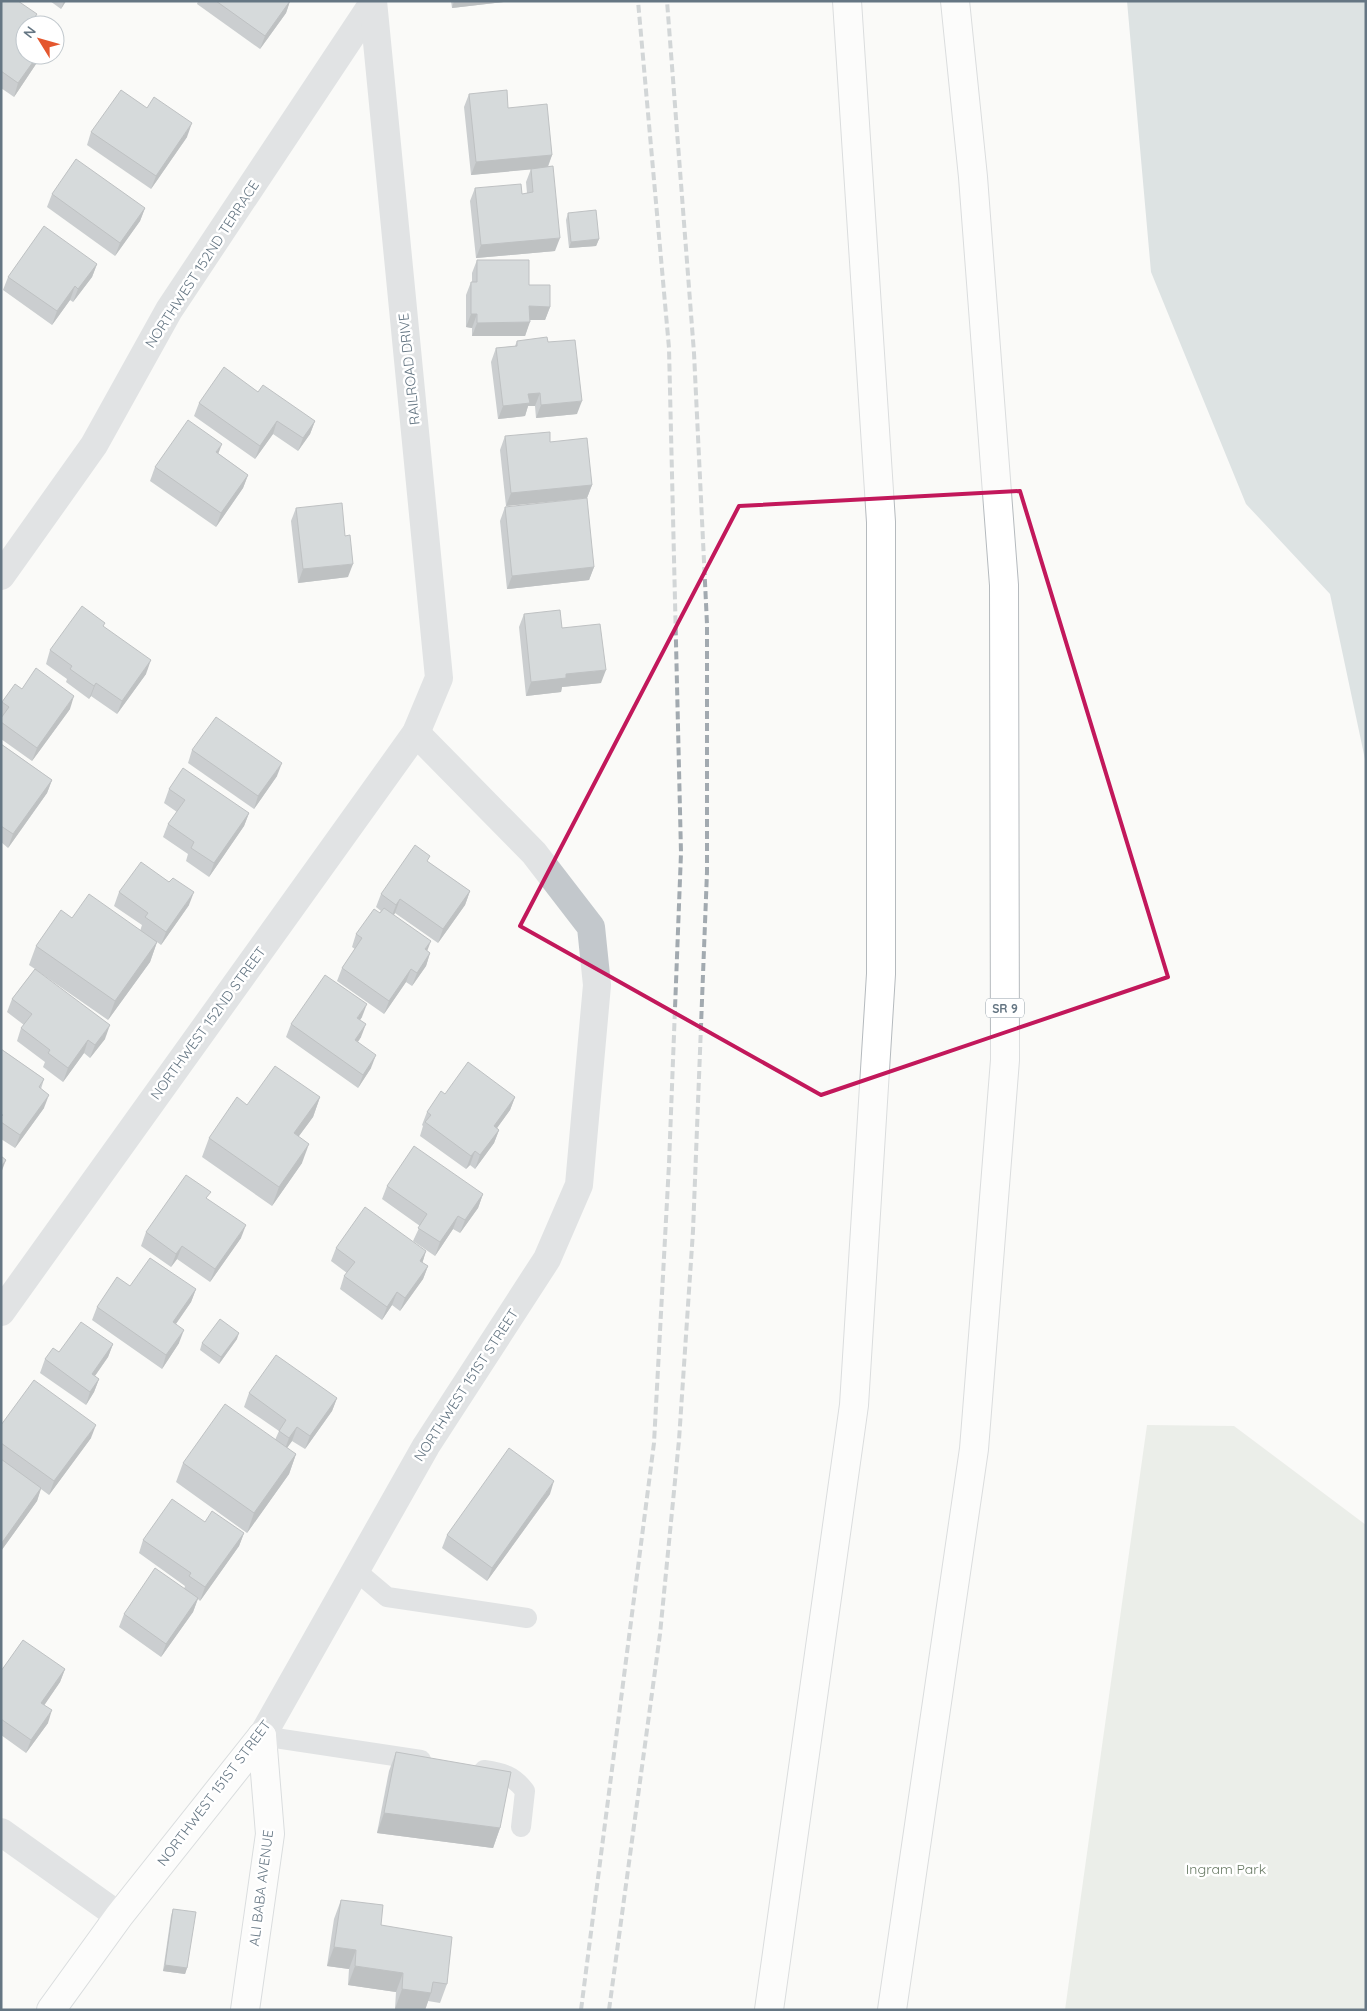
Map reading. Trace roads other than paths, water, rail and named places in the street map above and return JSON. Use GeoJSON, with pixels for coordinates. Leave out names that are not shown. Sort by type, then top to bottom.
{"type":"FeatureCollection","features":[{"type":"Feature","properties":{"kind":"main road"},"geometry":{"type":"LineString","coordinates":[[770,2010],[854,1405],[881,974],[881,522],[847,1]]}},
{"type":"Feature","properties":{"kind":"main road","name":"SR 9"},"geometry":{"type":"LineString","coordinates":[[892,2010],[974,1449],[1005,1060],[1004,585],[973,178],[954,1]]}},
{"type":"Feature","properties":{"kind":"main road","name":"NORTHWEST 151ST STREET"},"geometry":{"type":"LineString","coordinates":[[50,2010],[119,1916],[262,1736]]}},
{"type":"Feature","properties":{"kind":"main road","name":"ALI BABA AVENUE"},"geometry":{"type":"LineString","coordinates":[[245,2010],[270,1834],[262,1736]]}},
{"type":"Feature","properties":{"kind":"street","name":"NORTHWEST 152ND TERRACE"},"geometry":{"type":"LineString","coordinates":[[1,576],[94,445],[169,310],[373,2]]}},
{"type":"Feature","properties":{"kind":"street","name":"RAILROAD DRIVE"},"geometry":{"type":"LineString","coordinates":[[373,2],[439,678],[416,733]]}},
{"type":"Feature","properties":{"kind":"street","name":"NORTHWEST 152ND STREET"},"geometry":{"type":"LineString","coordinates":[[1,1312],[416,733]]}},
{"type":"Feature","properties":{"kind":"street","name":"NORTHWEST 151ST STREET"},"geometry":{"type":"LineString","coordinates":[[262,1736],[426,1446],[547,1258],[580,1185],[597,985],[591,927],[534,853],[416,733]]}},
{"type":"Feature","properties":{"kind":"street"},"geometry":{"type":"LineString","coordinates":[[1,1832],[119,1916]]}},
{"type":"Feature","properties":{"kind":"lane"},"geometry":{"type":"LineString","coordinates":[[355,1570],[388,1596],[527,1618]]}},
{"type":"Feature","properties":{"kind":"lane"},"geometry":{"type":"LineString","coordinates":[[262,1736],[440,1763]]}},
{"type":"Feature","properties":{"kind":"lane"},"geometry":{"type":"LineString","coordinates":[[469,1768],[499,1772],[516,1779],[525,1791],[521,1827]]}},
{"type":"Feature","properties":{"kind":"railway"},"geometry":{"type":"LineString","coordinates":[[581,2010],[654,1443],[669,1164],[681,853],[669,348],[638,1]]}},
{"type":"Feature","properties":{"kind":"railway"},"geometry":{"type":"LineString","coordinates":[[609,2010],[660,1634],[679,1440],[693,1231],[707,872],[707,624],[694,353],[667,1]]}},
{"type":"Feature","properties":{"kind":"park label","name":"Ingram Park"},"geometry":{"type":"Point","coordinates":[1226,1869]}}]}
